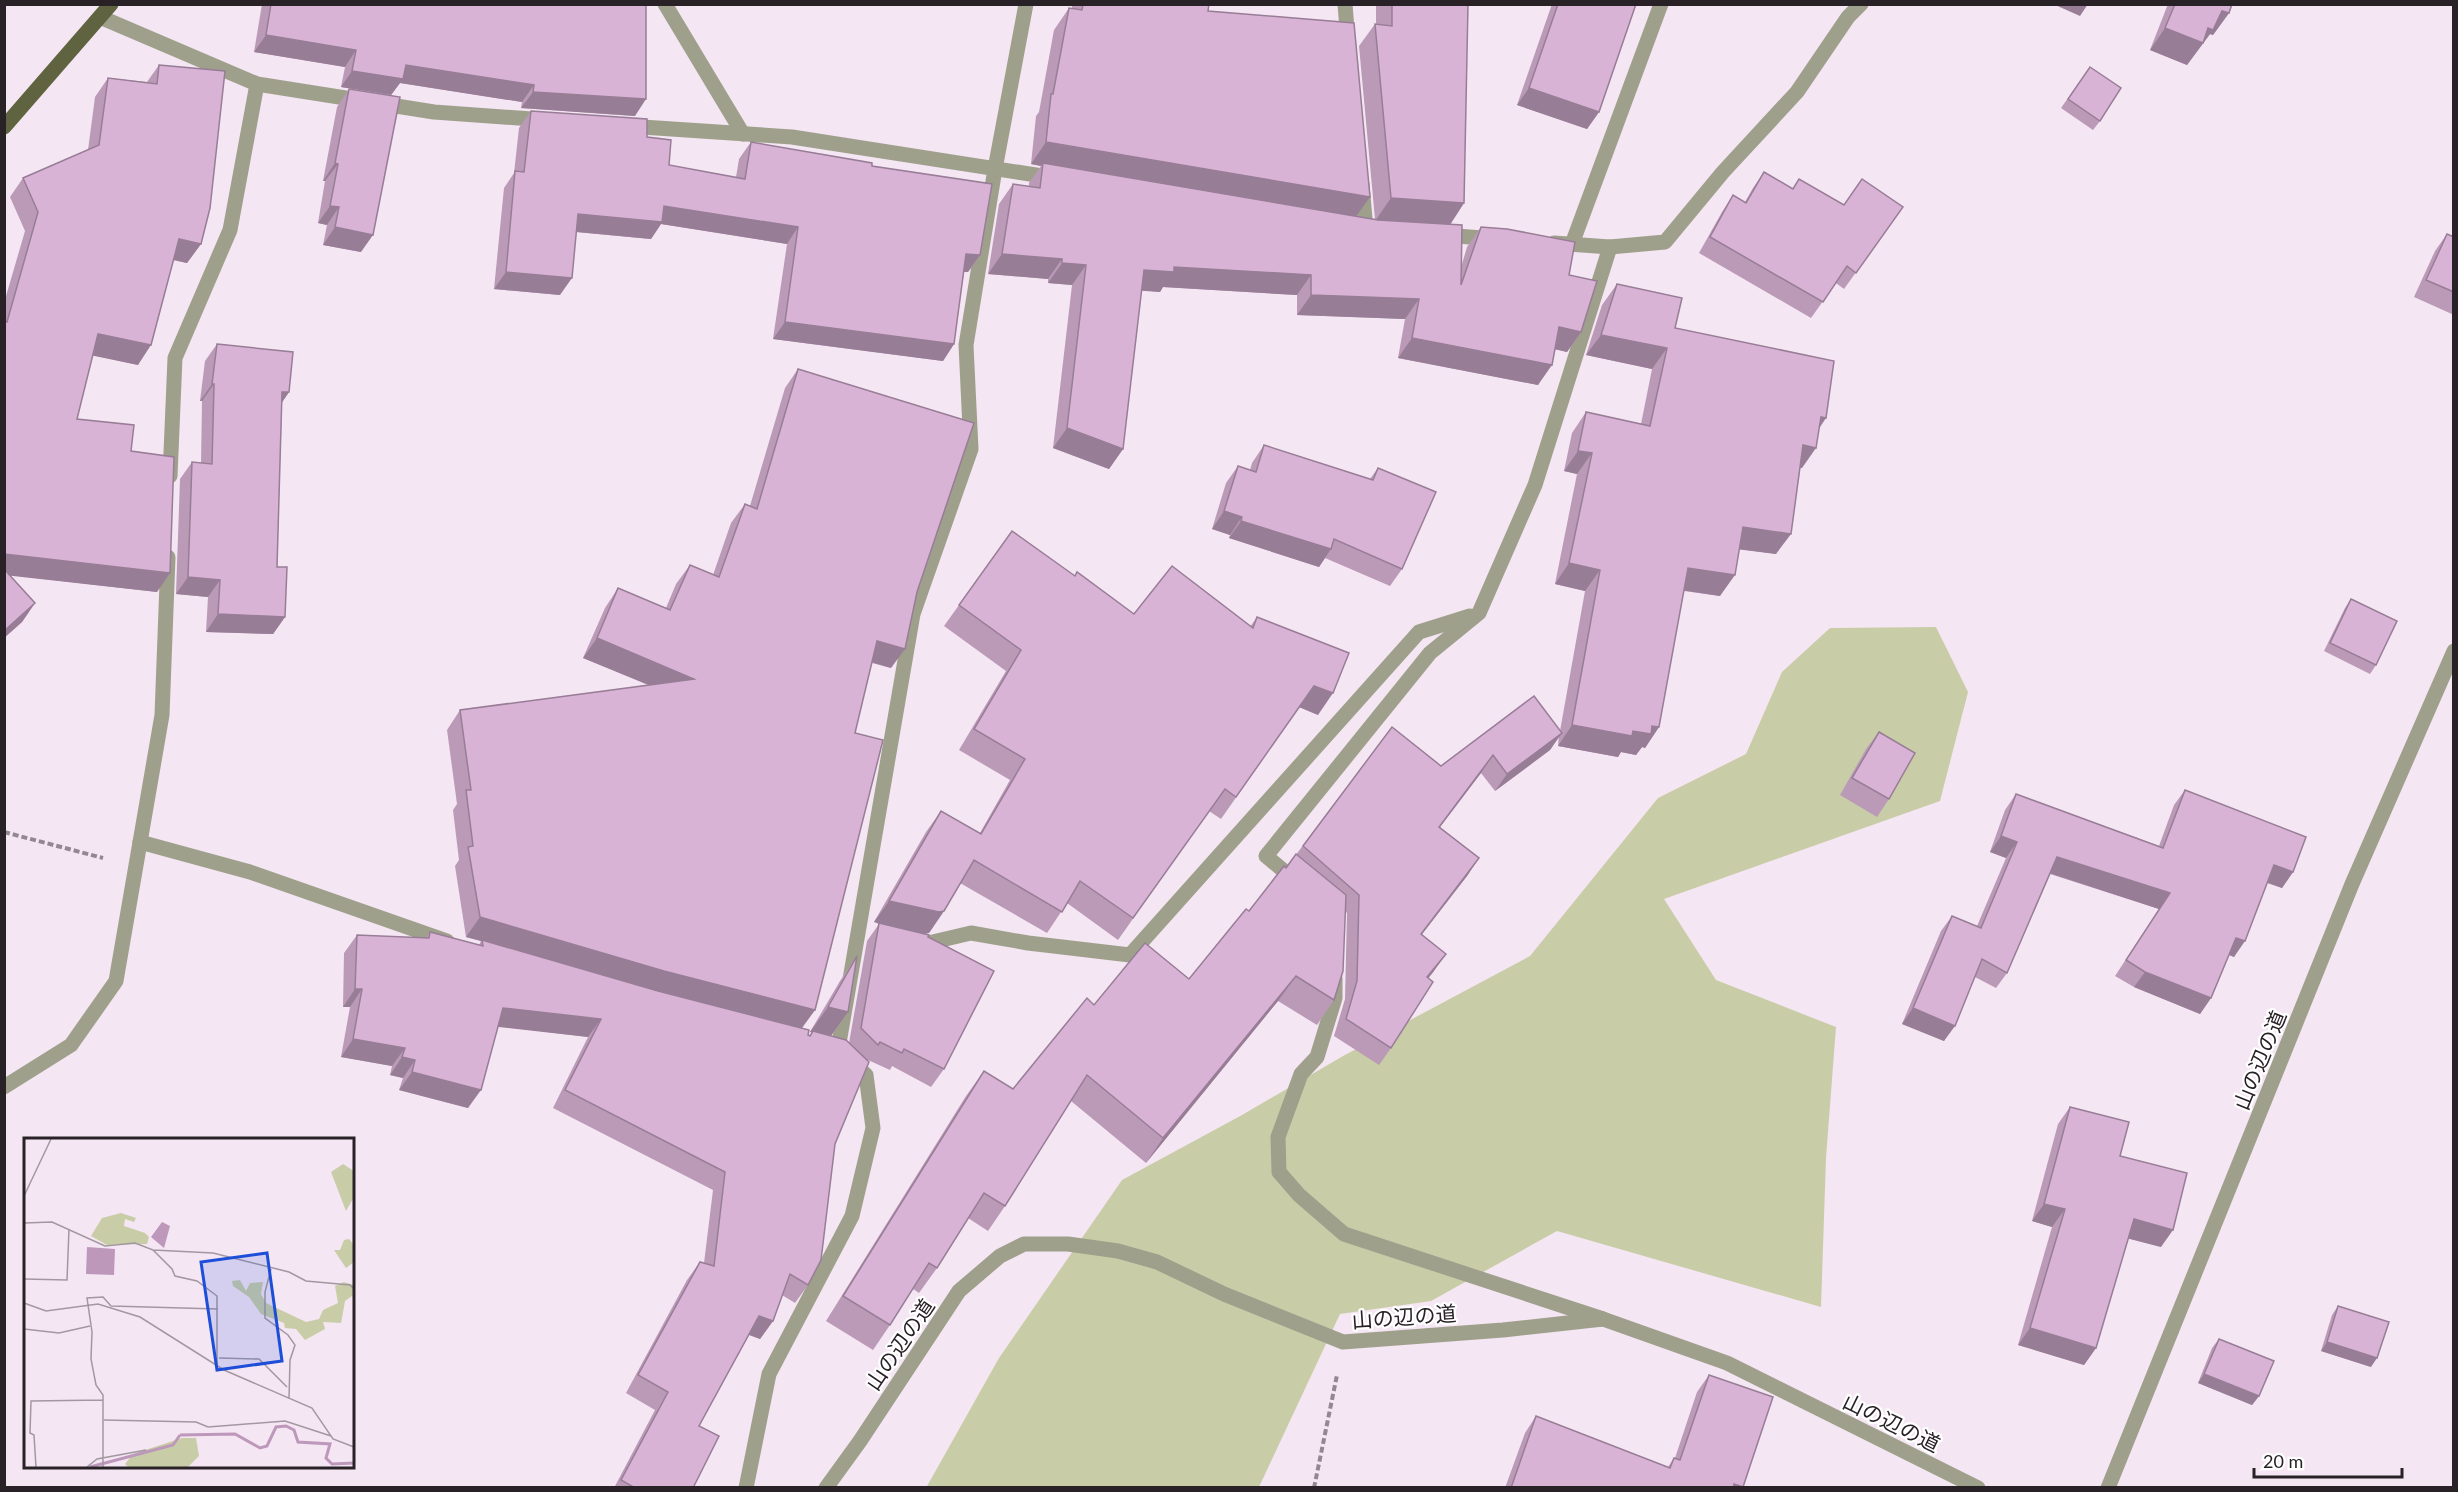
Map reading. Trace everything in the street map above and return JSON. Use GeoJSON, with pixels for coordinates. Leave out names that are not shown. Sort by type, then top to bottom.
{"type":"FeatureCollection","features":[{"type":"Feature","properties":{"kind":"main road"},"geometry":{"type":"LineString","coordinates":[[4,127],[111,4]]}},
{"type":"Feature","properties":{"kind":"street"},"geometry":{"type":"LineString","coordinates":[[665,4],[743,134]]}},
{"type":"Feature","properties":{"kind":"street"},"geometry":{"type":"LineString","coordinates":[[747,1488],[769,1374],[852,1216],[873,1128],[866,1075],[833,1048],[864,930],[913,614],[971,450],[966,345],[994,169],[1026,4]]}},
{"type":"Feature","properties":{"kind":"street"},"geometry":{"type":"LineString","coordinates":[[1345,4],[1349,52]]}},
{"type":"Feature","properties":{"kind":"street"},"geometry":{"type":"LineString","coordinates":[[1572,244],[1661,4]]}},
{"type":"Feature","properties":{"kind":"street"},"geometry":{"type":"LineString","coordinates":[[1538,242],[1610,247],[1665,242],[1722,172],[1797,92],[1848,17],[1861,4]]}},
{"type":"Feature","properties":{"kind":"street"},"geometry":{"type":"LineString","coordinates":[[100,17],[257,84],[434,112],[565,121]]}},
{"type":"Feature","properties":{"kind":"street"},"geometry":{"type":"LineString","coordinates":[[170,489],[175,358],[230,230],[257,84]]}},
{"type":"Feature","properties":{"kind":"street"},"geometry":{"type":"LineString","coordinates":[[612,125],[792,137],[1069,180]]}},
{"type":"Feature","properties":{"kind":"street"},"geometry":{"type":"LineString","coordinates":[[1360,171],[1366,230]]}},
{"type":"Feature","properties":{"kind":"street"},"geometry":{"type":"LineString","coordinates":[[1423,234],[1515,240]]}},
{"type":"Feature","properties":{"kind":"street"},"geometry":{"type":"LineString","coordinates":[[1310,893],[1266,856],[1430,653],[1479,613],[1535,485],[1610,247]]}},
{"type":"Feature","properties":{"kind":"street"},"geometry":{"type":"LineString","coordinates":[[4,1087],[71,1045],[116,981],[162,715],[168,537]]}},
{"type":"Feature","properties":{"kind":"street"},"geometry":{"type":"LineString","coordinates":[[902,939],[924,944],[970,933],[1028,943],[1130,955],[1419,633],[1479,613]]}},
{"type":"Feature","properties":{"kind":"street","name":"山の辺の道"},"geometry":{"type":"LineString","coordinates":[[2108,1488],[2352,884],[2454,651]]}},
{"type":"Feature","properties":{"kind":"street"},"geometry":{"type":"LineString","coordinates":[[140,842],[250,872],[461,945]]}},
{"type":"Feature","properties":{"kind":"street"},"geometry":{"type":"LineString","coordinates":[[1336,960],[1335,998],[1317,1057],[1301,1074],[1278,1137],[1280,1172],[1299,1195],[1344,1234],[1603,1319]]}},
{"type":"Feature","properties":{"kind":"street","name":"山の辺の道"},"geometry":{"type":"LineString","coordinates":[[826,1488],[867,1431],[959,1291],[1000,1256],[1024,1244],[1068,1244],[1118,1251],[1157,1262],[1224,1294],[1343,1342],[1503,1330],[1603,1319],[1727,1363],[1978,1488]]}},
{"type":"Feature","properties":{"kind":"path"},"geometry":{"type":"LineString","coordinates":[[4,832],[136,867]]}},
{"type":"Feature","properties":{"kind":"path"},"geometry":{"type":"LineString","coordinates":[[1314,1488],[1343,1342]]}},
{"type":"Feature","properties":{"kind":"green space"},"geometry":{"type":"Polygon","coordinates":[[[1936,627],[1968,692],[1940,801],[1664,899],[1716,980],[1836,1027],[1826,1158],[1821,1307],[1557,1231],[1431,1301],[1340,1314],[1259,1487],[926,1488],[999,1358],[1122,1180],[1242,1115],[1343,1056],[1530,956],[1658,798],[1746,754],[1782,672],[1830,628],[1936,627]]]}},
{"type":"Feature","properties":{"kind":"building"},"geometry":{"type":"Polygon","coordinates":[[[271,4],[646,4],[646,99],[533,92],[534,85],[406,65],[403,79],[352,71],[356,50],[266,35],[271,4]]]}},
{"type":"Feature","properties":{"kind":"building"},"geometry":{"type":"Polygon","coordinates":[[[1083,4],[1209,4],[1208,11],[1354,23],[1370,197],[1046,142],[1051,94],[1053,94],[1069,8],[1082,10],[1083,4]]]}},
{"type":"Feature","properties":{"kind":"building"},"geometry":{"type":"Polygon","coordinates":[[[1392,4],[1468,4],[1464,203],[1391,198],[1375,24],[1392,26],[1392,4]]]}},
{"type":"Feature","properties":{"kind":"building"},"geometry":{"type":"Polygon","coordinates":[[[1558,4],[1636,4],[1599,112],[1529,88],[1558,4]]]}},
{"type":"Feature","properties":{"kind":"building"},"geometry":{"type":"Polygon","coordinates":[[[2175,4],[2232,4],[2229,13],[2222,11],[2213,30],[2208,28],[2203,43],[2165,28],[2175,4]]]}},
{"type":"Feature","properties":{"kind":"building"},"geometry":{"type":"Polygon","coordinates":[[[159,65],[225,71],[210,208],[201,244],[179,239],[151,345],[98,334],[77,419],[134,425],[131,451],[174,457],[170,573],[4,554],[4,321],[7,322],[38,212],[23,178],[99,145],[108,78],[157,84],[159,65]]]}},
{"type":"Feature","properties":{"kind":"building"},"geometry":{"type":"Polygon","coordinates":[[[2090,67],[2121,88],[2100,121],[2068,99],[2090,67]]]}},
{"type":"Feature","properties":{"kind":"building"},"geometry":{"type":"Polygon","coordinates":[[[349,89],[400,97],[373,235],[335,227],[339,207],[330,206],[338,164],[335,163],[349,89]]]}},
{"type":"Feature","properties":{"kind":"building"},"geometry":{"type":"Polygon","coordinates":[[[531,111],[647,119],[647,137],[671,140],[669,165],[745,179],[751,142],[872,163],[872,166],[992,184],[980,255],[966,254],[954,344],[785,322],[798,227],[664,206],[662,222],[578,214],[572,278],[506,272],[515,171],[524,172],[531,111]]]}},
{"type":"Feature","properties":{"kind":"building"},"geometry":{"type":"Polygon","coordinates":[[[1043,163],[1378,220],[1462,225],[1461,285],[1481,227],[1507,229],[1575,242],[1569,275],[1597,281],[1581,332],[1559,327],[1552,365],[1412,338],[1419,299],[1311,295],[1311,275],[1174,267],[1174,272],[1144,270],[1123,449],[1067,428],[1086,265],[1062,263],[1062,259],[1002,254],[1013,184],[1040,188],[1043,163]]]}},
{"type":"Feature","properties":{"kind":"building"},"geometry":{"type":"Polygon","coordinates":[[[1764,172],[1793,189],[1799,179],[1844,205],[1862,179],[1903,207],[1856,273],[1847,266],[1823,302],[1710,237],[1733,195],[1746,203],[1764,172]]]}},
{"type":"Feature","properties":{"kind":"building"},"geometry":{"type":"Polygon","coordinates":[[[2447,234],[2454,237],[2454,292],[2426,280],[2447,234]]]}},
{"type":"Feature","properties":{"kind":"building"},"geometry":{"type":"Polygon","coordinates":[[[1617,284],[1682,298],[1675,328],[1834,361],[1826,418],[1821,417],[1816,448],[1803,445],[1791,534],[1743,527],[1735,575],[1688,568],[1659,727],[1652,726],[1651,734],[1633,731],[1632,736],[1572,725],[1600,570],[1569,563],[1592,453],[1578,451],[1586,412],[1650,426],[1667,348],[1601,335],[1617,284]]]}},
{"type":"Feature","properties":{"kind":"building"},"geometry":{"type":"Polygon","coordinates":[[[217,344],[293,352],[289,392],[282,392],[277,567],[287,567],[285,617],[218,614],[220,580],[188,577],[192,462],[212,464],[214,384],[212,384],[217,344]]]}},
{"type":"Feature","properties":{"kind":"building"},"geometry":{"type":"Polygon","coordinates":[[[798,369],[974,423],[917,592],[905,649],[877,641],[855,733],[883,740],[815,1010],[664,971],[480,917],[468,847],[473,846],[466,790],[471,790],[460,710],[694,679],[597,638],[618,588],[670,610],[690,565],[719,577],[745,504],[757,509],[798,369]]]}},
{"type":"Feature","properties":{"kind":"building"},"geometry":{"type":"Polygon","coordinates":[[[1264,445],[1373,480],[1378,468],[1436,492],[1402,569],[1334,539],[1331,549],[1241,521],[1242,517],[1224,511],[1238,466],[1256,472],[1264,445]]]}},
{"type":"Feature","properties":{"kind":"building"},"geometry":{"type":"Polygon","coordinates":[[[1012,531],[1075,576],[1077,572],[1134,614],[1172,566],[1253,628],[1257,617],[1349,653],[1333,693],[1314,686],[1236,797],[1225,789],[1133,918],[1080,881],[1062,912],[974,860],[944,911],[939,912],[889,901],[941,811],[981,834],[1025,759],[974,729],[1021,650],[959,605],[1012,531]]]}},
{"type":"Feature","properties":{"kind":"building"},"geometry":{"type":"Polygon","coordinates":[[[4,569],[35,603],[4,631],[4,569]]]}},
{"type":"Feature","properties":{"kind":"building"},"geometry":{"type":"Polygon","coordinates":[[[2351,599],[2397,621],[2376,665],[2330,643],[2351,599]]]}},
{"type":"Feature","properties":{"kind":"building"},"geometry":{"type":"Polygon","coordinates":[[[1534,696],[1562,733],[1507,774],[1493,755],[1439,827],[1479,858],[1421,934],[1446,954],[1427,977],[1433,982],[1391,1048],[1346,1019],[1357,981],[1359,895],[1303,846],[1392,727],[1441,766],[1534,696]]]}},
{"type":"Feature","properties":{"kind":"building"},"geometry":{"type":"Polygon","coordinates":[[[1879,732],[1915,753],[1889,799],[1852,778],[1879,732]]]}},
{"type":"Feature","properties":{"kind":"building"},"geometry":{"type":"Polygon","coordinates":[[[2185,790],[2306,837],[2293,872],[2274,865],[2245,941],[2236,938],[2211,998],[2145,972],[2126,960],[2170,893],[2057,857],[2007,973],[1982,959],[1955,1026],[1913,1008],[1952,916],[1981,928],[2017,842],[2001,836],[2016,794],[2163,848],[2185,790]]]}},
{"type":"Feature","properties":{"kind":"building"},"geometry":{"type":"Polygon","coordinates":[[[1296,854],[1346,895],[1343,971],[1334,1000],[1296,976],[1163,1138],[1087,1075],[1005,1206],[984,1193],[937,1268],[929,1263],[890,1325],[843,1296],[984,1071],[1013,1089],[1087,998],[1094,1005],[1145,943],[1189,979],[1246,909],[1249,911],[1296,854]]]}},
{"type":"Feature","properties":{"kind":"building"},"geometry":{"type":"Polygon","coordinates":[[[879,923],[929,935],[928,937],[994,971],[944,1069],[904,1049],[902,1053],[880,1042],[878,1045],[861,1028],[879,923]]]}},
{"type":"Feature","properties":{"kind":"building"},"geometry":{"type":"Polygon","coordinates":[[[430,932],[483,946],[482,940],[658,991],[809,1030],[808,1035],[810,1036],[813,1031],[846,1040],[869,1062],[835,1144],[821,1260],[808,1285],[790,1274],[773,1321],[759,1316],[699,1426],[719,1436],[693,1488],[635,1488],[621,1480],[668,1392],[638,1375],[700,1262],[714,1266],[725,1172],[565,1090],[601,1019],[503,1008],[481,1090],[412,1072],[415,1060],[402,1057],[405,1048],[353,1039],[362,989],[355,989],[357,935],[429,938],[430,932]]]}},
{"type":"Feature","properties":{"kind":"building"},"geometry":{"type":"Polygon","coordinates":[[[857,956],[848,1012],[828,1007],[857,956]]]}},
{"type":"Feature","properties":{"kind":"building"},"geometry":{"type":"Polygon","coordinates":[[[2070,1107],[2129,1122],[2120,1156],[2187,1173],[2173,1230],[2134,1219],[2096,1348],[2030,1328],[2065,1209],[2044,1204],[2070,1107]]]}},
{"type":"Feature","properties":{"kind":"building"},"geometry":{"type":"Polygon","coordinates":[[[2338,1306],[2389,1322],[2377,1358],[2327,1342],[2338,1306]]]}},
{"type":"Feature","properties":{"kind":"building"},"geometry":{"type":"Polygon","coordinates":[[[2219,1339],[2274,1361],[2259,1396],[2204,1374],[2219,1339]]]}},
{"type":"Feature","properties":{"kind":"building"},"geometry":{"type":"Polygon","coordinates":[[[1709,1375],[1773,1397],[1743,1487],[1734,1484],[1733,1488],[1511,1488],[1536,1416],[1670,1468],[1674,1458],[1680,1460],[1709,1375]]]}}]}
